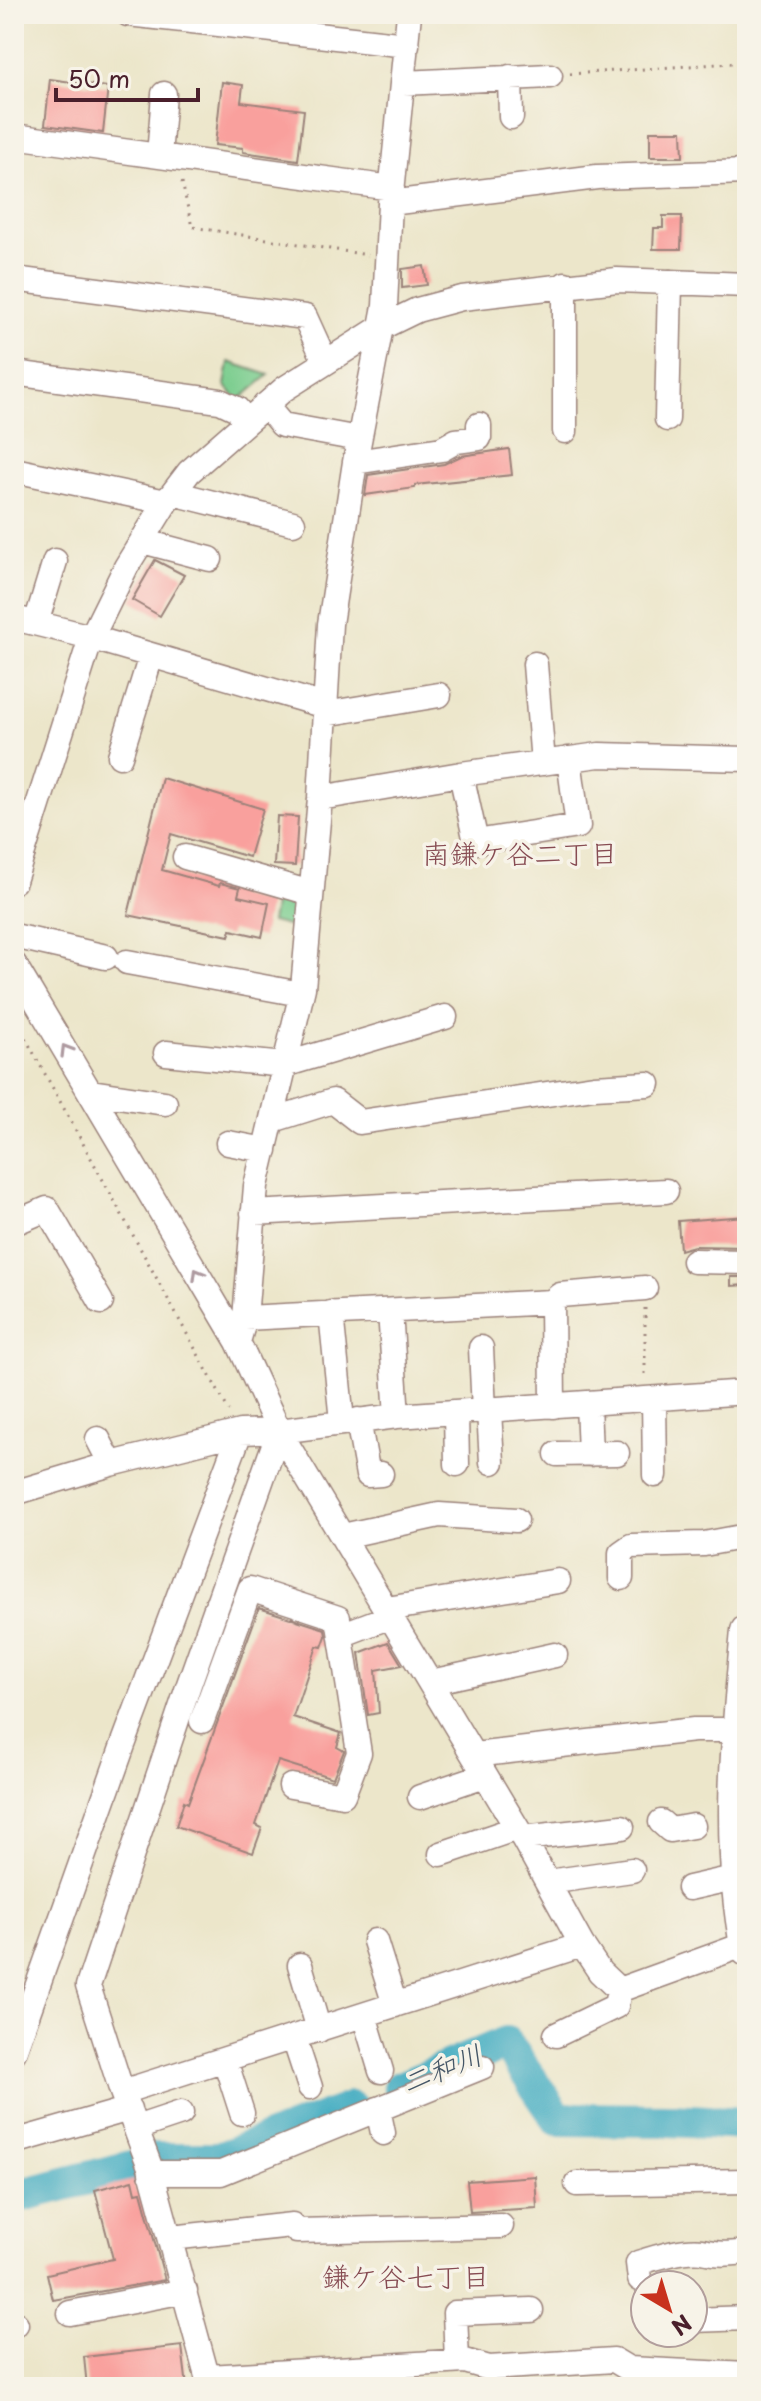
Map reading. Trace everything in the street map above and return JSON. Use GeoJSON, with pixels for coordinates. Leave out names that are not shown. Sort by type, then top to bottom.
{"type":"FeatureCollection","features":[{"type":"Feature","properties":{"kind":"main road"},"geometry":{"type":"LineString","coordinates":[[746,1947],[742,1877],[734,1820],[737,1727],[744,1689],[747,1631]]}},
{"type":"Feature","properties":{"kind":"street"},"geometry":{"type":"LineString","coordinates":[[128,14],[407,45]]}},
{"type":"Feature","properties":{"kind":"street"},"geometry":{"type":"LineString","coordinates":[[238,1342],[245,1318],[256,1186],[301,994],[320,798],[330,624],[355,462],[385,306],[391,196],[409,14]]}},
{"type":"Feature","properties":{"kind":"street"},"geometry":{"type":"LineString","coordinates":[[403,83],[550,76]]}},
{"type":"Feature","properties":{"kind":"street"},"geometry":{"type":"LineString","coordinates":[[510,77],[511,117]]}},
{"type":"Feature","properties":{"kind":"street"},"geometry":{"type":"LineString","coordinates":[[164,94],[168,157]]}},
{"type":"Feature","properties":{"kind":"street"},"geometry":{"type":"LineString","coordinates":[[14,136],[168,157],[391,196],[597,177],[747,172]]}},
{"type":"Feature","properties":{"kind":"street"},"geometry":{"type":"LineString","coordinates":[[14,279],[305,317],[325,361]]}},
{"type":"Feature","properties":{"kind":"street"},"geometry":{"type":"LineString","coordinates":[[14,881],[91,638],[142,541],[170,497],[189,472],[245,421],[325,361],[417,310],[462,298],[617,280],[747,285]]}},
{"type":"Feature","properties":{"kind":"street"},"geometry":{"type":"LineString","coordinates":[[667,419],[670,282]]}},
{"type":"Feature","properties":{"kind":"street"},"geometry":{"type":"LineString","coordinates":[[565,284],[565,431]]}},
{"type":"Feature","properties":{"kind":"street"},"geometry":{"type":"LineString","coordinates":[[14,373],[220,401],[237,409],[245,421]]}},
{"type":"Feature","properties":{"kind":"street"},"geometry":{"type":"LineString","coordinates":[[265,405],[282,425],[348,437]]}},
{"type":"Feature","properties":{"kind":"street"},"geometry":{"type":"LineString","coordinates":[[355,462],[442,449],[456,441],[479,438],[479,425]]}},
{"type":"Feature","properties":{"kind":"street"},"geometry":{"type":"LineString","coordinates":[[14,470],[170,497],[293,523]]}},
{"type":"Feature","properties":{"kind":"street"},"geometry":{"type":"LineString","coordinates":[[142,541],[210,559]]}},
{"type":"Feature","properties":{"kind":"street"},"geometry":{"type":"LineString","coordinates":[[55,561],[25,620],[325,710],[439,695]]}},
{"type":"Feature","properties":{"kind":"street"},"geometry":{"type":"LineString","coordinates":[[120,756],[151,656]]}},
{"type":"Feature","properties":{"kind":"street"},"geometry":{"type":"LineString","coordinates":[[535,664],[543,763]]}},
{"type":"Feature","properties":{"kind":"street"},"geometry":{"type":"LineString","coordinates":[[320,798],[599,755],[747,759]]}},
{"type":"Feature","properties":{"kind":"street"},"geometry":{"type":"LineString","coordinates":[[461,774],[476,842],[578,826],[569,759]]}},
{"type":"Feature","properties":{"kind":"street"},"geometry":{"type":"LineString","coordinates":[[185,857],[311,893]]}},
{"type":"Feature","properties":{"kind":"street"},"geometry":{"type":"LineString","coordinates":[[14,936],[301,994]]}},
{"type":"Feature","properties":{"kind":"street"},"geometry":{"type":"LineString","coordinates":[[14,964],[238,1342],[279,1431],[480,1765],[582,1945],[600,1972],[619,1990]]}},
{"type":"Feature","properties":{"kind":"street"},"geometry":{"type":"LineString","coordinates":[[166,1053],[284,1065],[445,1017]]}},
{"type":"Feature","properties":{"kind":"street"},"geometry":{"type":"LineString","coordinates":[[273,1120],[333,1101],[360,1122],[594,1087],[648,1084]]}},
{"type":"Feature","properties":{"kind":"street"},"geometry":{"type":"LineString","coordinates":[[91,1092],[165,1103]]}},
{"type":"Feature","properties":{"kind":"street"},"geometry":{"type":"LineString","coordinates":[[228,1143],[265,1150]]}},
{"type":"Feature","properties":{"kind":"street"},"geometry":{"type":"LineString","coordinates":[[253,1213],[666,1191]]}},
{"type":"Feature","properties":{"kind":"street"},"geometry":{"type":"LineString","coordinates":[[14,1223],[47,1209],[101,1302]]}},
{"type":"Feature","properties":{"kind":"street"},"geometry":{"type":"LineString","coordinates":[[694,1261],[747,1262]]}},
{"type":"Feature","properties":{"kind":"street"},"geometry":{"type":"LineString","coordinates":[[245,1318],[552,1302],[560,1295],[645,1288]]}},
{"type":"Feature","properties":{"kind":"street"},"geometry":{"type":"LineString","coordinates":[[552,1302],[553,1406]]}},
{"type":"Feature","properties":{"kind":"street"},"geometry":{"type":"LineString","coordinates":[[390,1311],[397,1416]]}},
{"type":"Feature","properties":{"kind":"street"},"geometry":{"type":"LineString","coordinates":[[331,1313],[350,1420],[368,1475],[381,1474]]}},
{"type":"Feature","properties":{"kind":"street"},"geometry":{"type":"LineString","coordinates":[[481,1348],[492,1462]]}},
{"type":"Feature","properties":{"kind":"street"},"geometry":{"type":"LineString","coordinates":[[14,1493],[111,1464],[240,1432],[279,1431],[397,1416],[747,1392]]}},
{"type":"Feature","properties":{"kind":"street"},"geometry":{"type":"LineString","coordinates":[[650,1399],[655,1475]]}},
{"type":"Feature","properties":{"kind":"street"},"geometry":{"type":"LineString","coordinates":[[588,1403],[590,1454]]}},
{"type":"Feature","properties":{"kind":"street"},"geometry":{"type":"LineString","coordinates":[[456,1413],[457,1464]]}},
{"type":"Feature","properties":{"kind":"street"},"geometry":{"type":"LineString","coordinates":[[279,1431],[189,1684],[88,1986],[149,2165],[209,2382],[457,2361],[489,2368],[614,2360],[629,2369],[747,2375]]}},
{"type":"Feature","properties":{"kind":"street"},"geometry":{"type":"LineString","coordinates":[[14,2052],[21,2009],[240,1432]]}},
{"type":"Feature","properties":{"kind":"street"},"geometry":{"type":"LineString","coordinates":[[98,1439],[111,1464]]}},
{"type":"Feature","properties":{"kind":"street"},"geometry":{"type":"LineString","coordinates":[[557,1454],[617,1453]]}},
{"type":"Feature","properties":{"kind":"street"},"geometry":{"type":"LineString","coordinates":[[343,1536],[439,1515],[516,1520]]}},
{"type":"Feature","properties":{"kind":"street"},"geometry":{"type":"LineString","coordinates":[[621,1578],[621,1553],[631,1546],[704,1544],[747,1536]]}},
{"type":"Feature","properties":{"kind":"street"},"geometry":{"type":"LineString","coordinates":[[341,1635],[389,1612],[558,1581]]}},
{"type":"Feature","properties":{"kind":"street"},"geometry":{"type":"LineString","coordinates":[[202,1721],[250,1589],[338,1618],[359,1753],[343,1795],[291,1786]]}},
{"type":"Feature","properties":{"kind":"street"},"geometry":{"type":"LineString","coordinates":[[431,1682],[555,1655]]}},
{"type":"Feature","properties":{"kind":"street"},"geometry":{"type":"LineString","coordinates":[[420,1797],[480,1765],[694,1730],[737,1727]]}},
{"type":"Feature","properties":{"kind":"street"},"geometry":{"type":"LineString","coordinates":[[661,1822],[670,1830],[693,1826]]}},
{"type":"Feature","properties":{"kind":"street"},"geometry":{"type":"LineString","coordinates":[[441,1854],[520,1833],[622,1827]]}},
{"type":"Feature","properties":{"kind":"street"},"geometry":{"type":"LineString","coordinates":[[548,1882],[632,1870]]}},
{"type":"Feature","properties":{"kind":"street"},"geometry":{"type":"LineString","coordinates":[[689,1888],[742,1877]]}},
{"type":"Feature","properties":{"kind":"street"},"geometry":{"type":"LineString","coordinates":[[375,1941],[395,2005]]}},
{"type":"Feature","properties":{"kind":"street"},"geometry":{"type":"LineString","coordinates":[[14,2142],[129,2110],[225,2060],[582,1945]]}},
{"type":"Feature","properties":{"kind":"street"},"geometry":{"type":"LineString","coordinates":[[619,1990],[746,1947]]}},
{"type":"Feature","properties":{"kind":"street"},"geometry":{"type":"LineString","coordinates":[[300,1965],[319,2030]]}},
{"type":"Feature","properties":{"kind":"street"},"geometry":{"type":"LineString","coordinates":[[556,2035],[616,2006],[619,1990]]}},
{"type":"Feature","properties":{"kind":"street"},"geometry":{"type":"LineString","coordinates":[[364,2015],[381,2071]]}},
{"type":"Feature","properties":{"kind":"street"},"geometry":{"type":"LineString","coordinates":[[294,2038],[310,2087]]}},
{"type":"Feature","properties":{"kind":"street"},"geometry":{"type":"LineString","coordinates":[[225,2060],[242,2113]]}},
{"type":"Feature","properties":{"kind":"street"},"geometry":{"type":"LineString","coordinates":[[149,2165],[221,2173],[380,2121],[482,2067]]}},
{"type":"Feature","properties":{"kind":"street"},"geometry":{"type":"LineString","coordinates":[[129,2110],[181,2113]]}},
{"type":"Feature","properties":{"kind":"street"},"geometry":{"type":"LineString","coordinates":[[577,2184],[747,2181]]}},
{"type":"Feature","properties":{"kind":"street"},"geometry":{"type":"LineString","coordinates":[[171,2238],[292,2225],[297,2231],[501,2226]]}},
{"type":"Feature","properties":{"kind":"street"},"geometry":{"type":"LineString","coordinates":[[639,2269],[638,2263],[701,2251],[712,2264],[747,2252]]}},
{"type":"Feature","properties":{"kind":"street"},"geometry":{"type":"LineString","coordinates":[[70,2313],[185,2291]]}},
{"type":"Feature","properties":{"kind":"street"},"geometry":{"type":"LineString","coordinates":[[457,2361],[455,2313],[531,2310]]}},
{"type":"Feature","properties":{"kind":"street"},"geometry":{"type":"LineString","coordinates":[[709,2319],[747,2318]]}},
{"type":"Feature","properties":{"kind":"path"},"geometry":{"type":"LineString","coordinates":[[550,76],[747,62]]}},
{"type":"Feature","properties":{"kind":"path"},"geometry":{"type":"LineString","coordinates":[[168,157],[192,227],[387,258]]}},
{"type":"Feature","properties":{"kind":"path"},"geometry":{"type":"LineString","coordinates":[[14,1017],[240,1432]]}},
{"type":"Feature","properties":{"kind":"path"},"geometry":{"type":"LineString","coordinates":[[645,1288],[650,1399]]}},
{"type":"Feature","properties":{"kind":"green space"},"geometry":{"type":"Polygon","coordinates":[[[229,362],[269,375],[238,401],[225,385],[229,362]]]}},
{"type":"Feature","properties":{"kind":"green space"},"geometry":{"type":"Polygon","coordinates":[[[277,889],[300,901],[303,930],[271,922],[277,889]]]}},
{"type":"Feature","properties":{"kind":"building"},"geometry":{"type":"Polygon","coordinates":[[[50,79],[108,87],[103,133],[45,125],[50,79]]]}},
{"type":"Feature","properties":{"kind":"building"},"geometry":{"type":"Polygon","coordinates":[[[222,82],[243,85],[241,102],[304,110],[298,160],[215,145],[222,82]]]}},
{"type":"Feature","properties":{"kind":"building"},"geometry":{"type":"Polygon","coordinates":[[[650,131],[682,131],[683,157],[650,157],[650,131]]]}},
{"type":"Feature","properties":{"kind":"building"},"geometry":{"type":"Polygon","coordinates":[[[663,216],[682,216],[681,249],[653,249],[654,228],[663,228],[663,216]]]}},
{"type":"Feature","properties":{"kind":"building"},"geometry":{"type":"Polygon","coordinates":[[[424,266],[427,285],[402,288],[402,269],[424,266]]]}},
{"type":"Feature","properties":{"kind":"building"},"geometry":{"type":"Polygon","coordinates":[[[509,449],[512,475],[415,485],[415,488],[365,495],[368,475],[444,464],[461,456],[509,449]]]}},
{"type":"Feature","properties":{"kind":"building"},"geometry":{"type":"Polygon","coordinates":[[[155,560],[184,575],[160,616],[132,600],[155,560]]]}},
{"type":"Feature","properties":{"kind":"building"},"geometry":{"type":"Polygon","coordinates":[[[162,778],[263,809],[249,857],[171,834],[162,870],[219,886],[220,883],[240,888],[238,896],[269,903],[262,937],[231,930],[229,936],[128,915],[162,778]]]}},
{"type":"Feature","properties":{"kind":"building"},"geometry":{"type":"Polygon","coordinates":[[[277,816],[298,817],[295,866],[274,865],[277,816]]]}},
{"type":"Feature","properties":{"kind":"building"},"geometry":{"type":"Polygon","coordinates":[[[747,1216],[747,1247],[694,1246],[680,1250],[678,1221],[747,1216]]]}},
{"type":"Feature","properties":{"kind":"building"},"geometry":{"type":"Polygon","coordinates":[[[731,1277],[747,1277],[747,1285],[731,1286],[731,1277]]]}},
{"type":"Feature","properties":{"kind":"building"},"geometry":{"type":"Polygon","coordinates":[[[259,1608],[325,1629],[322,1647],[317,1646],[293,1717],[341,1733],[337,1747],[344,1751],[333,1778],[278,1761],[256,1825],[262,1828],[253,1853],[176,1826],[184,1801],[188,1803],[259,1608]]]}},
{"type":"Feature","properties":{"kind":"building"},"geometry":{"type":"Polygon","coordinates":[[[388,1642],[402,1665],[376,1670],[379,1713],[368,1715],[359,1653],[388,1642]]]}},
{"type":"Feature","properties":{"kind":"building"},"geometry":{"type":"Polygon","coordinates":[[[535,2176],[537,2208],[470,2212],[467,2181],[535,2176]]]}},
{"type":"Feature","properties":{"kind":"building"},"geometry":{"type":"Polygon","coordinates":[[[133,2180],[136,2193],[141,2192],[165,2280],[53,2300],[47,2274],[113,2259],[95,2190],[133,2180]]]}},
{"type":"Feature","properties":{"kind":"building"},"geometry":{"type":"Polygon","coordinates":[[[182,2346],[187,2387],[87,2387],[84,2357],[182,2346]]]}},
{"type":"Feature","properties":{"kind":"waterway","name":"二和川"},"geometry":{"type":"LineString","coordinates":[[400,2088],[506,2043],[558,2119],[747,2124]]}},
{"type":"Feature","properties":{"kind":"waterway","name":"二和川"},"geometry":{"type":"LineString","coordinates":[[157,2159],[218,2159],[351,2108]]}},
{"type":"Feature","properties":{"kind":"waterway","name":"二和川"},"geometry":{"type":"LineString","coordinates":[[14,2197],[139,2165]]}},
{"type":"Feature","properties":{"kind":"district","name":"南鎌ケ谷二丁目"},"geometry":{"type":"Point","coordinates":[520,854]}},
{"type":"Feature","properties":{"kind":"district","name":"鎌ケ谷七丁目"},"geometry":{"type":"Point","coordinates":[406,2277]}}]}
